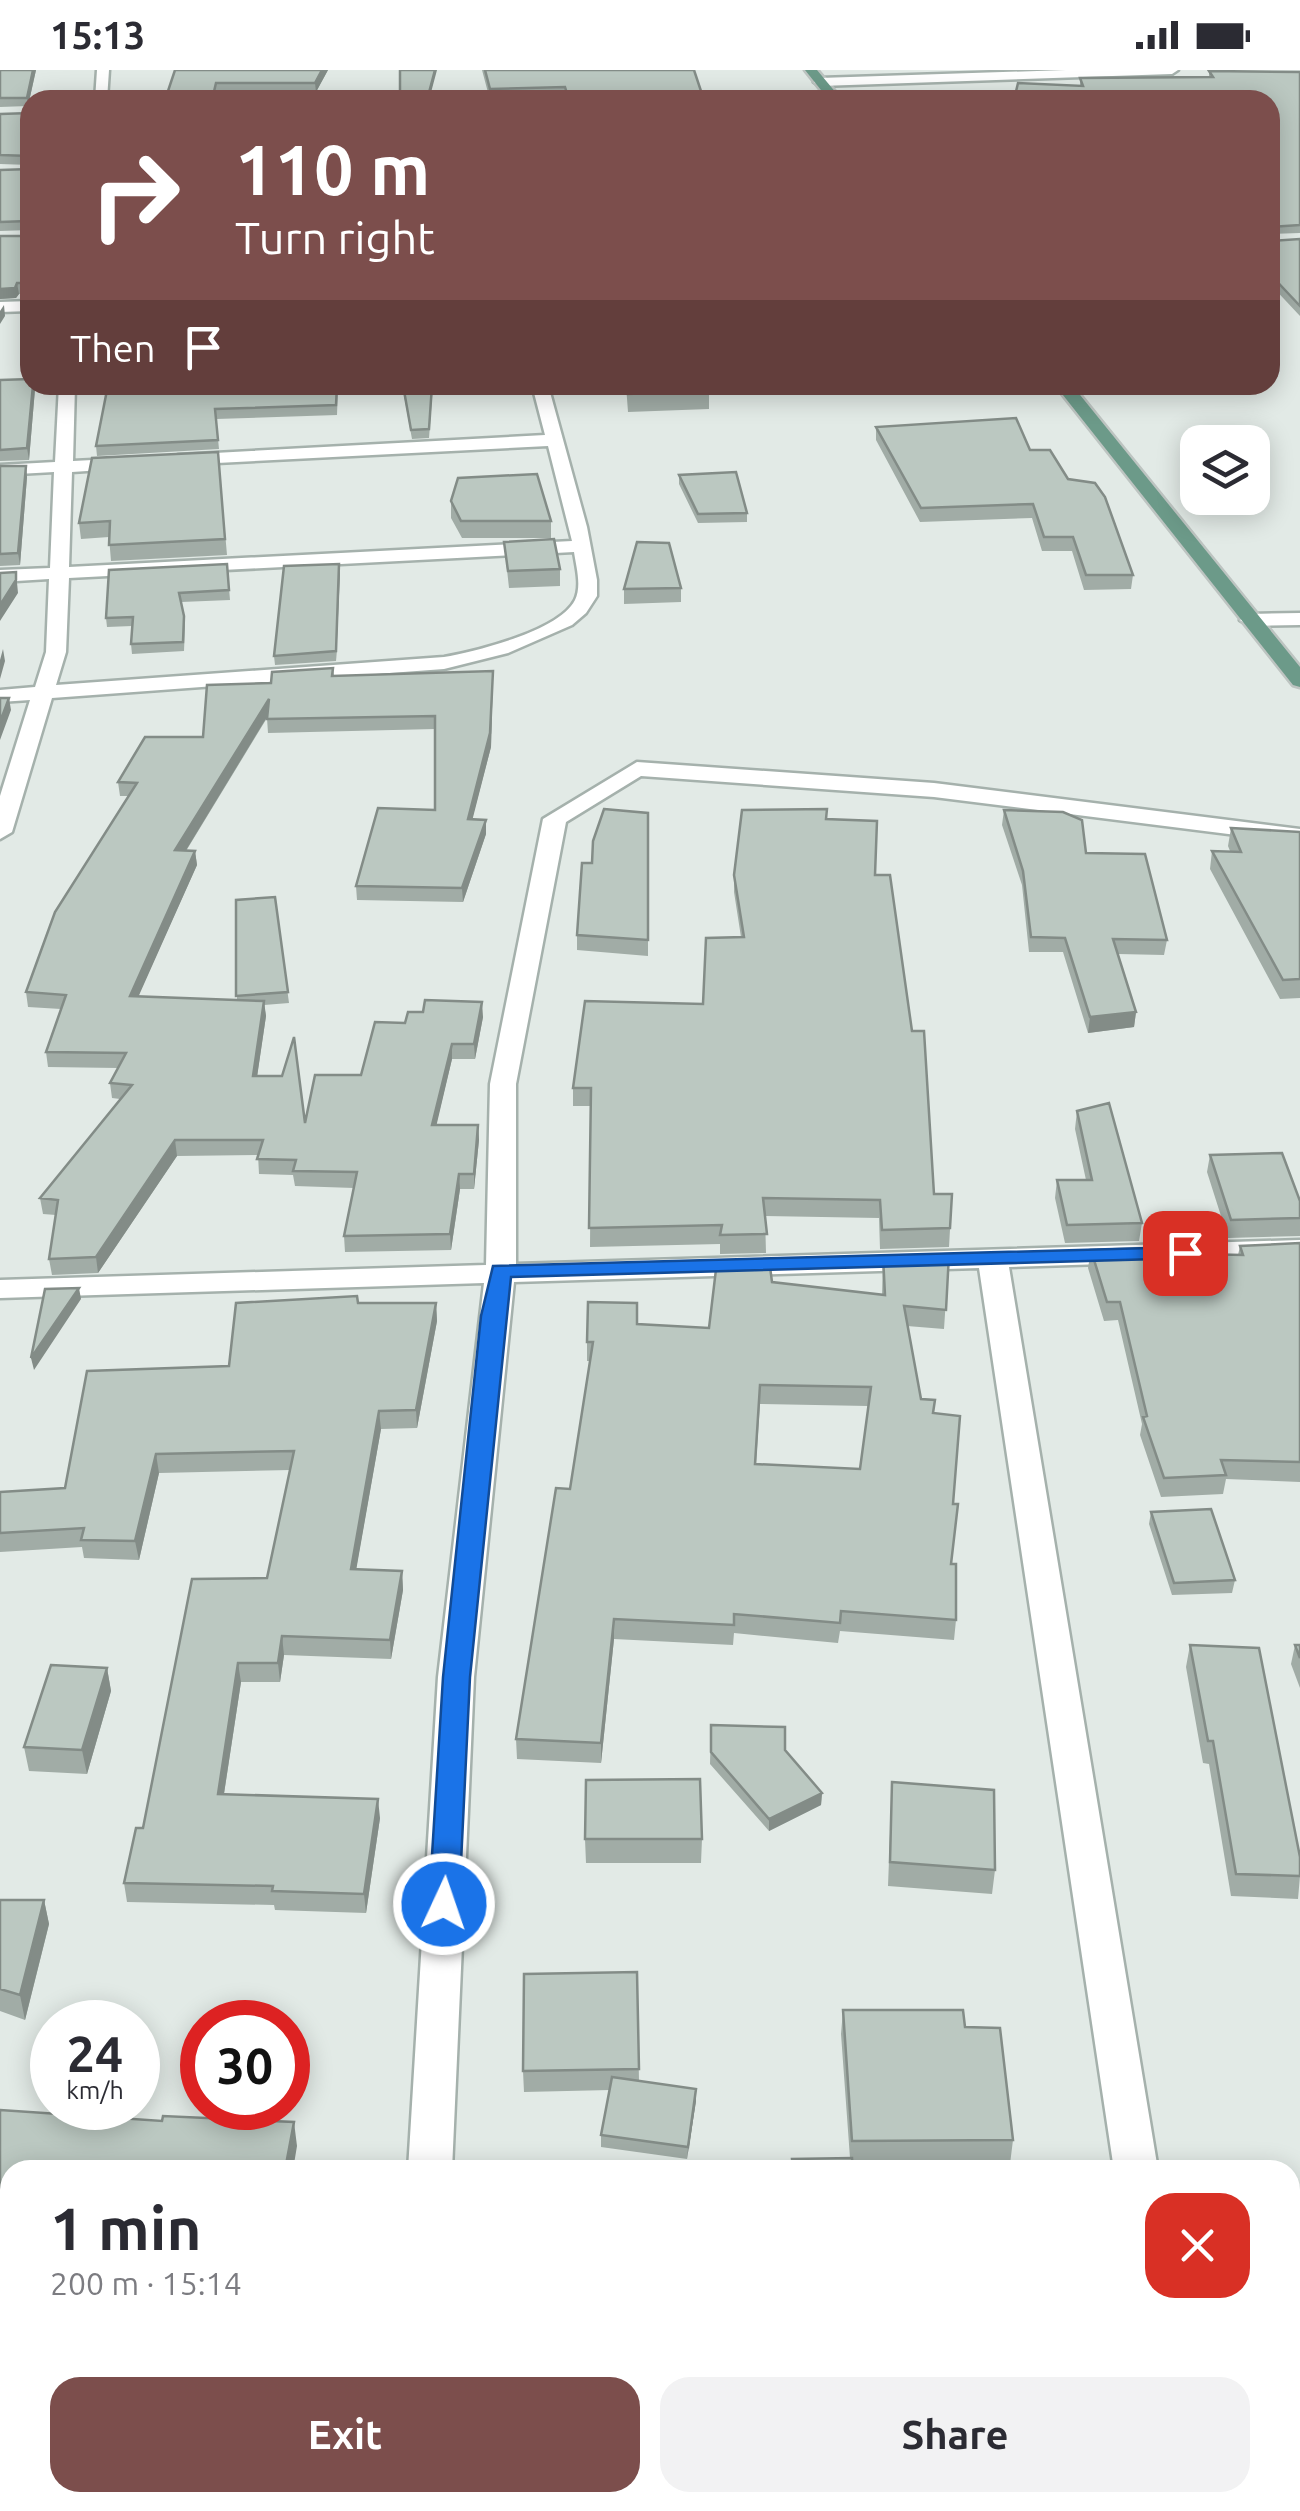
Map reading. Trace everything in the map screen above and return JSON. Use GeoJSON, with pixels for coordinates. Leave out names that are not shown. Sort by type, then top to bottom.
{"type":"FeatureCollection","features":[{"type":"Feature","properties":{"kind":"main road"},"geometry":{"type":"LineString","coordinates":[[811,70],[827,90]]}},
{"type":"Feature","properties":{"kind":"main road"},"geometry":{"type":"LineString","coordinates":[[1071,395],[1300,682]]}},
{"type":"Feature","properties":{"kind":"street"},"geometry":{"type":"LineString","coordinates":[[820,82],[1172,70]]}},
{"type":"Feature","properties":{"kind":"street"},"geometry":{"type":"LineString","coordinates":[[0,832],[56,652],[68,395]]}},
{"type":"Feature","properties":{"kind":"street"},"geometry":{"type":"LineString","coordinates":[[0,696],[476,658],[518,643],[578,610],[588,594],[582,546],[542,395]]}},
{"type":"Feature","properties":{"kind":"street"},"geometry":{"type":"LineString","coordinates":[[0,470],[553,440]]}},
{"type":"Feature","properties":{"kind":"street"},"geometry":{"type":"LineString","coordinates":[[0,576],[582,546]]}},
{"type":"Feature","properties":{"kind":"street"},"geometry":{"type":"LineString","coordinates":[[1250,620],[1300,618]]}},
{"type":"Feature","properties":{"kind":"street"},"geometry":{"type":"LineString","coordinates":[[431,2160],[456,1677],[501,1270],[503,1084],[555,818],[637,769],[934,790],[1300,836]]}},
{"type":"Feature","properties":{"kind":"street"},"geometry":{"type":"LineString","coordinates":[[0,1288],[1300,1249]]}},
{"type":"Feature","properties":{"kind":"street"},"geometry":{"type":"LineString","coordinates":[[994,1260],[1134,2160]]}},
{"type":"Feature","properties":{"kind":"building"},"geometry":{"type":"Polygon","coordinates":[[[0,70],[33,70],[29,90],[20,90],[20,98],[0,98],[0,70]]]}},
{"type":"Feature","properties":{"kind":"building"},"geometry":{"type":"Polygon","coordinates":[[[175,70],[322,70],[315,83],[216,83],[214,90],[168,90],[175,70]]]}},
{"type":"Feature","properties":{"kind":"building"},"geometry":{"type":"Polygon","coordinates":[[[400,70],[435,70],[430,90],[400,90],[400,70]]]}},
{"type":"Feature","properties":{"kind":"building"},"geometry":{"type":"Polygon","coordinates":[[[485,70],[694,70],[701,90],[565,87],[490,89],[485,70]]]}},
{"type":"Feature","properties":{"kind":"building"},"geometry":{"type":"Polygon","coordinates":[[[1209,71],[1300,72],[1300,225],[1280,226],[1280,90],[1016,90],[1018,83],[1083,86],[1080,78],[1213,77],[1209,71]]]}},
{"type":"Feature","properties":{"kind":"building"},"geometry":{"type":"Polygon","coordinates":[[[20,113],[20,156],[0,155],[0,114],[20,113]]]}},
{"type":"Feature","properties":{"kind":"building"},"geometry":{"type":"Polygon","coordinates":[[[20,169],[20,221],[0,222],[0,170],[20,169]]]}},
{"type":"Feature","properties":{"kind":"building"},"geometry":{"type":"Polygon","coordinates":[[[0,236],[20,236],[20,283],[15,288],[0,289],[0,236]]]}},
{"type":"Feature","properties":{"kind":"building"},"geometry":{"type":"Polygon","coordinates":[[[1300,239],[1300,306],[1280,285],[1280,240],[1300,239]]]}},
{"type":"Feature","properties":{"kind":"building"},"geometry":{"type":"Polygon","coordinates":[[[20,379],[20,395],[32,395],[27,448],[0,450],[0,380],[20,379]]]}},
{"type":"Feature","properties":{"kind":"building"},"geometry":{"type":"Polygon","coordinates":[[[106,395],[336,395],[336,405],[215,409],[218,440],[96,446],[106,395]]]}},
{"type":"Feature","properties":{"kind":"building"},"geometry":{"type":"Polygon","coordinates":[[[405,395],[431,395],[429,429],[411,430],[405,395]]]}},
{"type":"Feature","properties":{"kind":"building"},"geometry":{"type":"Polygon","coordinates":[[[1016,418],[1030,450],[1050,450],[1068,479],[1095,483],[1105,497],[1133,575],[1086,575],[1073,537],[1044,537],[1033,504],[921,508],[876,427],[1016,418]]]}},
{"type":"Feature","properties":{"kind":"building"},"geometry":{"type":"Polygon","coordinates":[[[218,452],[225,539],[109,545],[110,521],[79,523],[92,458],[218,452]]]}},
{"type":"Feature","properties":{"kind":"building"},"geometry":{"type":"Polygon","coordinates":[[[0,466],[26,466],[18,553],[0,554],[0,466]]]}},
{"type":"Feature","properties":{"kind":"building"},"geometry":{"type":"Polygon","coordinates":[[[736,472],[747,513],[698,514],[679,475],[736,472]]]}},
{"type":"Feature","properties":{"kind":"building"},"geometry":{"type":"Polygon","coordinates":[[[537,474],[551,521],[461,521],[451,501],[458,478],[537,474]]]}},
{"type":"Feature","properties":{"kind":"building"},"geometry":{"type":"Polygon","coordinates":[[[554,539],[560,569],[508,571],[504,542],[554,539]]]}},
{"type":"Feature","properties":{"kind":"building"},"geometry":{"type":"Polygon","coordinates":[[[637,542],[669,543],[681,588],[624,589],[637,542]]]}},
{"type":"Feature","properties":{"kind":"building"},"geometry":{"type":"Polygon","coordinates":[[[227,564],[229,590],[179,593],[184,616],[183,642],[131,644],[133,617],[106,618],[109,570],[227,564]]]}},
{"type":"Feature","properties":{"kind":"building"},"geometry":{"type":"Polygon","coordinates":[[[339,564],[336,651],[274,656],[284,566],[339,564]]]}},
{"type":"Feature","properties":{"kind":"building"},"geometry":{"type":"Polygon","coordinates":[[[16,572],[16,580],[0,605],[0,573],[16,572]]]}},
{"type":"Feature","properties":{"kind":"building"},"geometry":{"type":"Polygon","coordinates":[[[333,668],[332,676],[493,671],[490,733],[468,819],[486,820],[462,888],[356,886],[378,808],[435,810],[435,716],[267,719],[269,699],[175,850],[195,851],[130,996],[264,1001],[253,1076],[282,1076],[294,1037],[305,1123],[315,1075],[361,1075],[375,1022],[405,1023],[408,1012],[423,1012],[425,1000],[482,1002],[474,1044],[452,1044],[432,1125],[478,1125],[474,1174],[459,1174],[450,1234],[344,1236],[357,1172],[293,1171],[296,1160],[257,1159],[263,1140],[175,1140],[96,1257],[49,1259],[58,1200],[40,1198],[132,1085],[110,1083],[126,1053],[46,1052],[66,995],[26,992],[55,912],[137,783],[118,782],[145,737],[203,737],[207,685],[271,683],[272,672],[333,668]]]}},
{"type":"Feature","properties":{"kind":"building"},"geometry":{"type":"Polygon","coordinates":[[[0,698],[9,698],[0,722],[0,698]]]}},
{"type":"Feature","properties":{"kind":"building"},"geometry":{"type":"Polygon","coordinates":[[[604,809],[648,813],[648,940],[577,935],[582,863],[592,863],[593,841],[604,809]]]}},
{"type":"Feature","properties":{"kind":"building"},"geometry":{"type":"Polygon","coordinates":[[[827,809],[826,819],[877,821],[875,875],[890,875],[912,1031],[924,1031],[934,1194],[952,1194],[950,1228],[882,1230],[880,1200],[763,1198],[767,1234],[720,1235],[722,1225],[589,1228],[591,1088],[573,1088],[585,1001],[703,1004],[706,938],[744,937],[734,875],[742,810],[827,809]]]}},
{"type":"Feature","properties":{"kind":"building"},"geometry":{"type":"Polygon","coordinates":[[[1004,810],[1063,812],[1082,820],[1086,853],[1145,854],[1167,940],[1113,939],[1136,1012],[1090,1017],[1065,938],[1031,937],[1023,871],[1004,810]]]}},
{"type":"Feature","properties":{"kind":"building"},"geometry":{"type":"Polygon","coordinates":[[[1231,828],[1300,832],[1300,979],[1283,980],[1212,851],[1241,852],[1231,828]]]}},
{"type":"Feature","properties":{"kind":"building"},"geometry":{"type":"Polygon","coordinates":[[[275,897],[288,992],[236,996],[236,900],[275,897]]]}},
{"type":"Feature","properties":{"kind":"building"},"geometry":{"type":"Polygon","coordinates":[[[1109,1103],[1142,1223],[1067,1225],[1057,1180],[1092,1180],[1077,1111],[1109,1103]]]}},
{"type":"Feature","properties":{"kind":"building"},"geometry":{"type":"Polygon","coordinates":[[[1282,1153],[1300,1201],[1300,1218],[1231,1220],[1210,1155],[1282,1153]]]}},
{"type":"Feature","properties":{"kind":"building"},"geometry":{"type":"Polygon","coordinates":[[[1300,1243],[1300,1462],[1221,1460],[1226,1475],[1164,1478],[1143,1417],[1147,1416],[1120,1302],[1107,1302],[1091,1250],[1149,1248],[1150,1253],[1243,1255],[1240,1246],[1300,1243]]]}},
{"type":"Feature","properties":{"kind":"building"},"geometry":{"type":"Polygon","coordinates":[[[949,1254],[946,1310],[904,1306],[921,1399],[935,1400],[933,1413],[960,1416],[953,1504],[958,1504],[951,1564],[956,1564],[956,1620],[841,1611],[840,1623],[734,1614],[734,1625],[614,1619],[601,1743],[516,1739],[556,1488],[570,1489],[593,1342],[587,1342],[588,1302],[637,1303],[637,1324],[709,1328],[717,1261],[769,1259],[772,1282],[885,1295],[883,1256],[949,1254]],[[760,1385],[755,1464],[860,1469],[871,1387],[760,1385]]]}},
{"type":"Feature","properties":{"kind":"building"},"geometry":{"type":"Polygon","coordinates":[[[79,1288],[31,1358],[45,1289],[79,1288]]]}},
{"type":"Feature","properties":{"kind":"building"},"geometry":{"type":"Polygon","coordinates":[[[357,1296],[358,1303],[436,1303],[416,1410],[379,1411],[351,1569],[402,1571],[390,1640],[282,1636],[278,1663],[238,1663],[218,1794],[378,1799],[364,1894],[272,1891],[273,1886],[124,1883],[136,1828],[143,1828],[192,1579],[267,1578],[294,1451],[156,1454],[135,1541],[81,1540],[84,1528],[0,1533],[0,1492],[65,1488],[87,1371],[229,1366],[236,1303],[357,1296]]]}},
{"type":"Feature","properties":{"kind":"building"},"geometry":{"type":"Polygon","coordinates":[[[1211,1509],[1235,1580],[1174,1583],[1151,1512],[1211,1509]]]}},
{"type":"Feature","properties":{"kind":"building"},"geometry":{"type":"Polygon","coordinates":[[[1190,1645],[1259,1648],[1300,1857],[1300,1876],[1236,1874],[1213,1741],[1208,1741],[1190,1645]]]}},
{"type":"Feature","properties":{"kind":"building"},"geometry":{"type":"Polygon","coordinates":[[[51,1665],[107,1668],[82,1750],[24,1747],[51,1665]]]}},
{"type":"Feature","properties":{"kind":"building"},"geometry":{"type":"Polygon","coordinates":[[[711,1725],[785,1727],[785,1750],[822,1793],[769,1819],[711,1752],[711,1725]]]}},
{"type":"Feature","properties":{"kind":"building"},"geometry":{"type":"Polygon","coordinates":[[[700,1779],[702,1839],[585,1839],[586,1780],[700,1779]]]}},
{"type":"Feature","properties":{"kind":"building"},"geometry":{"type":"Polygon","coordinates":[[[892,1782],[994,1790],[995,1870],[890,1862],[892,1782]]]}},
{"type":"Feature","properties":{"kind":"building"},"geometry":{"type":"Polygon","coordinates":[[[0,1900],[44,1900],[20,1995],[0,1989],[0,1900]]]}},
{"type":"Feature","properties":{"kind":"building"},"geometry":{"type":"Polygon","coordinates":[[[637,1972],[639,2069],[523,2071],[524,1974],[637,1972]]]}},
{"type":"Feature","properties":{"kind":"building"},"geometry":{"type":"Polygon","coordinates":[[[843,2010],[963,2010],[965,2027],[1000,2028],[1013,2140],[852,2141],[843,2010]]]}},
{"type":"Feature","properties":{"kind":"building"},"geometry":{"type":"Polygon","coordinates":[[[612,2077],[696,2089],[688,2147],[601,2135],[612,2077]]]}},
{"type":"Feature","properties":{"kind":"building"},"geometry":{"type":"Polygon","coordinates":[[[0,2110],[30,2112],[30,2130],[160,2130],[163,2116],[180,2117],[180,2130],[292,2130],[287,2160],[0,2160],[0,2110]]]}},
{"type":"Feature","properties":{"kind":"building"},"geometry":{"type":"Polygon","coordinates":[[[852,2158],[852,2160],[792,2159],[852,2158]]]}},
{"type":"Feature","properties":{"kind":"route"},"geometry":{"type":"LineString","coordinates":[[444,1904],[456,1677],[501,1270],[1185,1253]]}}]}
